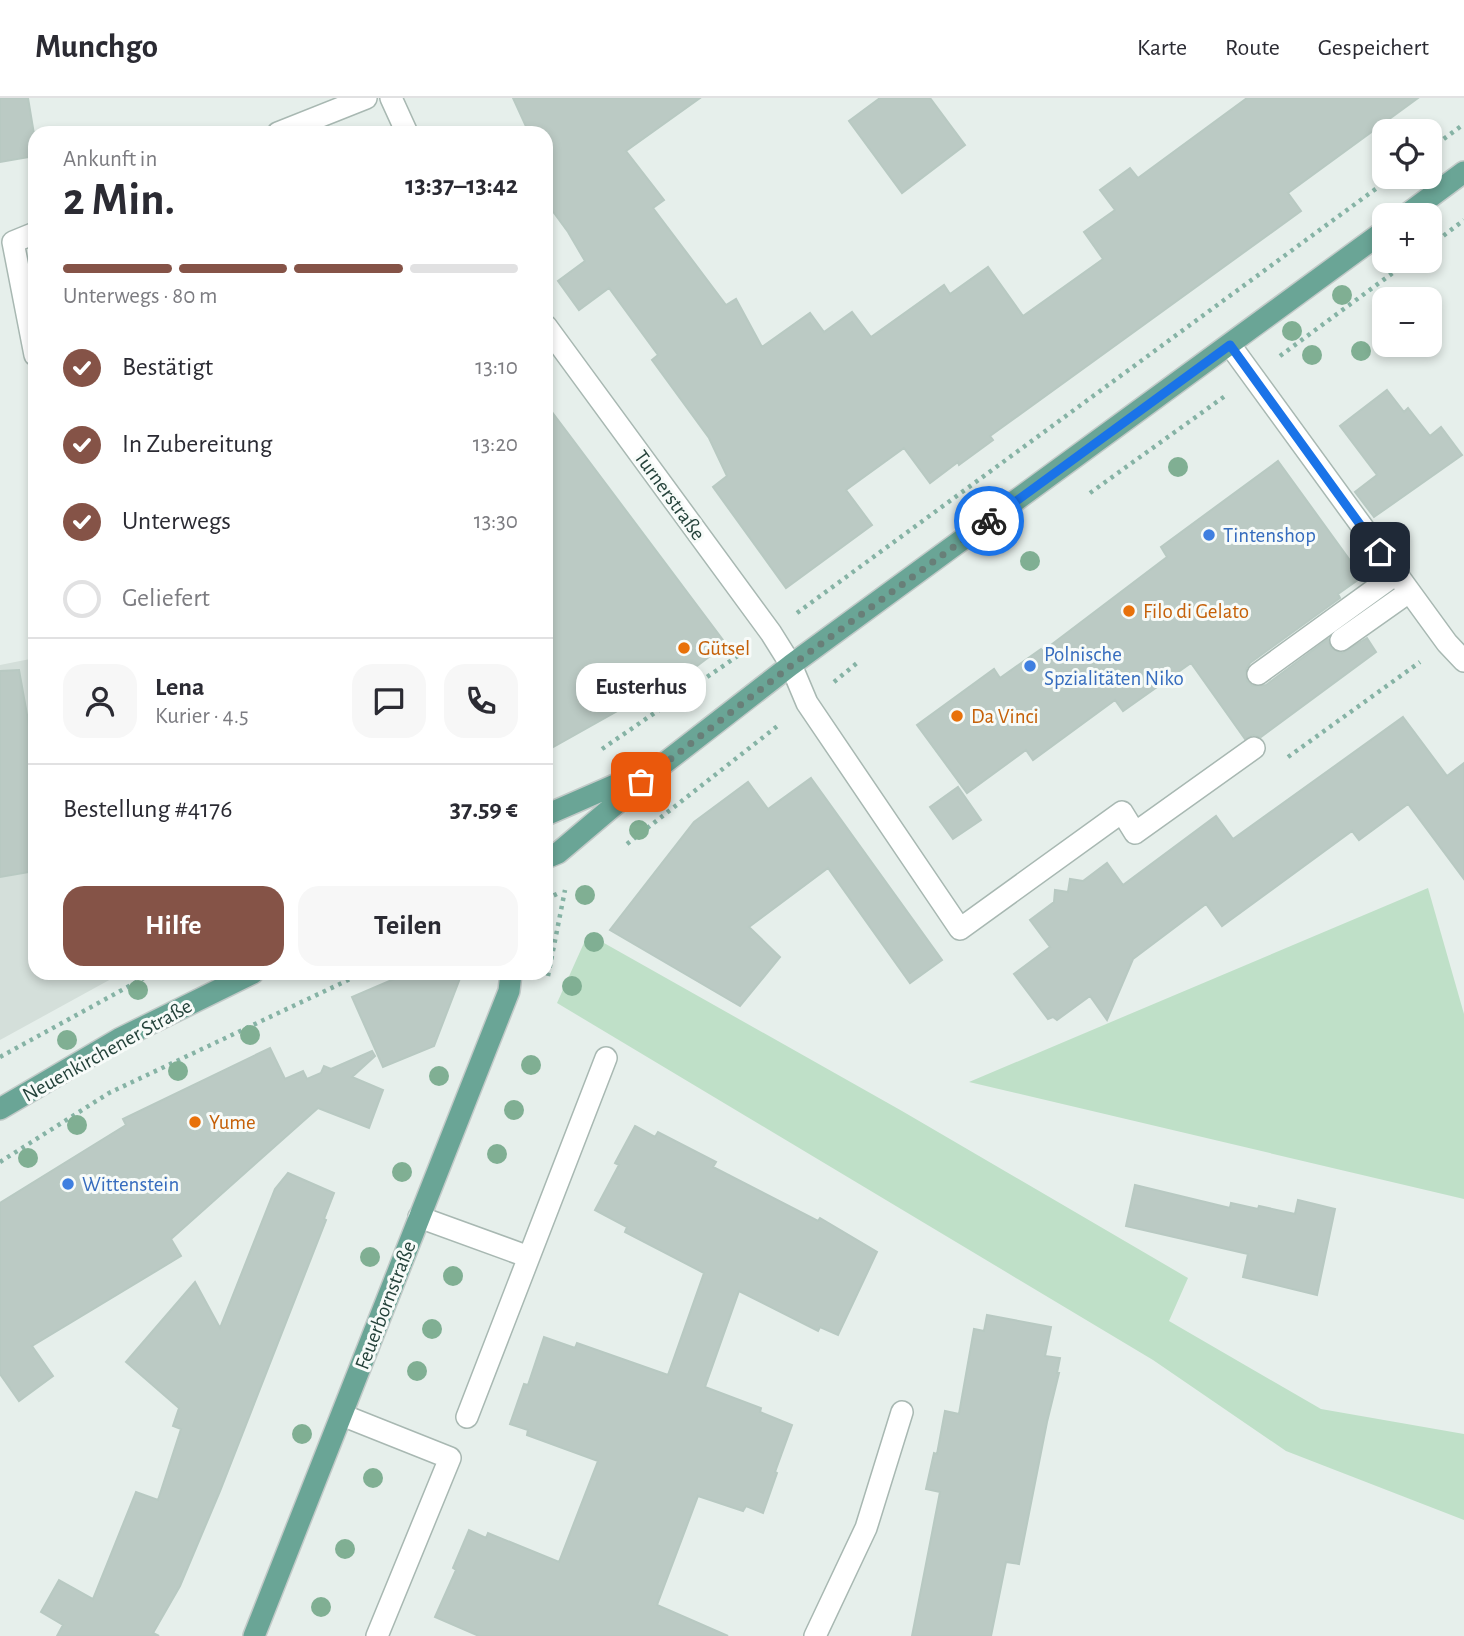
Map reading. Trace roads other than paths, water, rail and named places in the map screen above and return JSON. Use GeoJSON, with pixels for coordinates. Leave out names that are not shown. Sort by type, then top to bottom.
{"type":"FeatureCollection","features":[{"type":"Feature","properties":{"kind":"main road"},"geometry":{"type":"LineString","coordinates":[[1422,203],[1464,172]]}},
{"type":"Feature","properties":{"kind":"main road"},"geometry":{"type":"LineString","coordinates":[[553,856],[662,765],[792,665],[1372,241]]}},
{"type":"Feature","properties":{"kind":"main road"},"geometry":{"type":"LineString","coordinates":[[553,812],[662,765]]}},
{"type":"Feature","properties":{"kind":"main road","name":"Neuenkirchener Straße"},"geometry":{"type":"LineString","coordinates":[[0,1109],[119,1039],[239,980]]}},
{"type":"Feature","properties":{"kind":"main road","name":"Feuerbornstraße"},"geometry":{"type":"LineString","coordinates":[[254,1636],[509,991],[510,980]]}},
{"type":"Feature","properties":{"kind":"street"},"geometry":{"type":"LineString","coordinates":[[296,126],[366,98]]}},
{"type":"Feature","properties":{"kind":"street"},"geometry":{"type":"LineString","coordinates":[[391,98],[404,126]]}},
{"type":"Feature","properties":{"kind":"street"},"geometry":{"type":"LineString","coordinates":[[28,236],[13,242],[28,319]]}},
{"type":"Feature","properties":{"kind":"street","name":"Turnerstraße"},"geometry":{"type":"LineString","coordinates":[[553,336],[792,665],[807,703],[960,929],[1122,812],[1135,833],[1254,748]]}},
{"type":"Feature","properties":{"kind":"street"},"geometry":{"type":"LineString","coordinates":[[1230,345],[1409,592],[1464,661]]}},
{"type":"Feature","properties":{"kind":"street"},"geometry":{"type":"LineString","coordinates":[[1258,674],[1396,574]]}},
{"type":"Feature","properties":{"kind":"street"},"geometry":{"type":"LineString","coordinates":[[1341,640],[1409,592]]}},
{"type":"Feature","properties":{"kind":"street"},"geometry":{"type":"LineString","coordinates":[[467,1417],[606,1058]]}},
{"type":"Feature","properties":{"kind":"street"},"geometry":{"type":"LineString","coordinates":[[419,1217],[529,1256]]}},
{"type":"Feature","properties":{"kind":"street"},"geometry":{"type":"LineString","coordinates":[[815,1636],[866,1528],[902,1412]]}},
{"type":"Feature","properties":{"kind":"street"},"geometry":{"type":"LineString","coordinates":[[342,1415],[450,1458],[377,1636]]}},
{"type":"Feature","properties":{"kind":"place","name":"Tintenshop"},"geometry":{"type":"Point","coordinates":[1209,535]}},
{"type":"Feature","properties":{"kind":"place","name":"Filo di Gelato"},"geometry":{"type":"Point","coordinates":[1129,611]}},
{"type":"Feature","properties":{"kind":"place","name":"Gütsel"},"geometry":{"type":"Point","coordinates":[684,648]}},
{"type":"Feature","properties":{"kind":"place","name":"Polnische Spzialitäten Niko"},"geometry":{"type":"Point","coordinates":[1030,666]}},
{"type":"Feature","properties":{"kind":"place","name":"Da Vinci"},"geometry":{"type":"Point","coordinates":[957,716]}},
{"type":"Feature","properties":{"kind":"place","name":"Eusterhus"},"geometry":{"type":"Point","coordinates":[641,782]}},
{"type":"Feature","properties":{"kind":"place","name":"Yume"},"geometry":{"type":"Point","coordinates":[195,1122]}},
{"type":"Feature","properties":{"kind":"place","name":"Wittenstein"},"geometry":{"type":"Point","coordinates":[68,1184]}}]}
